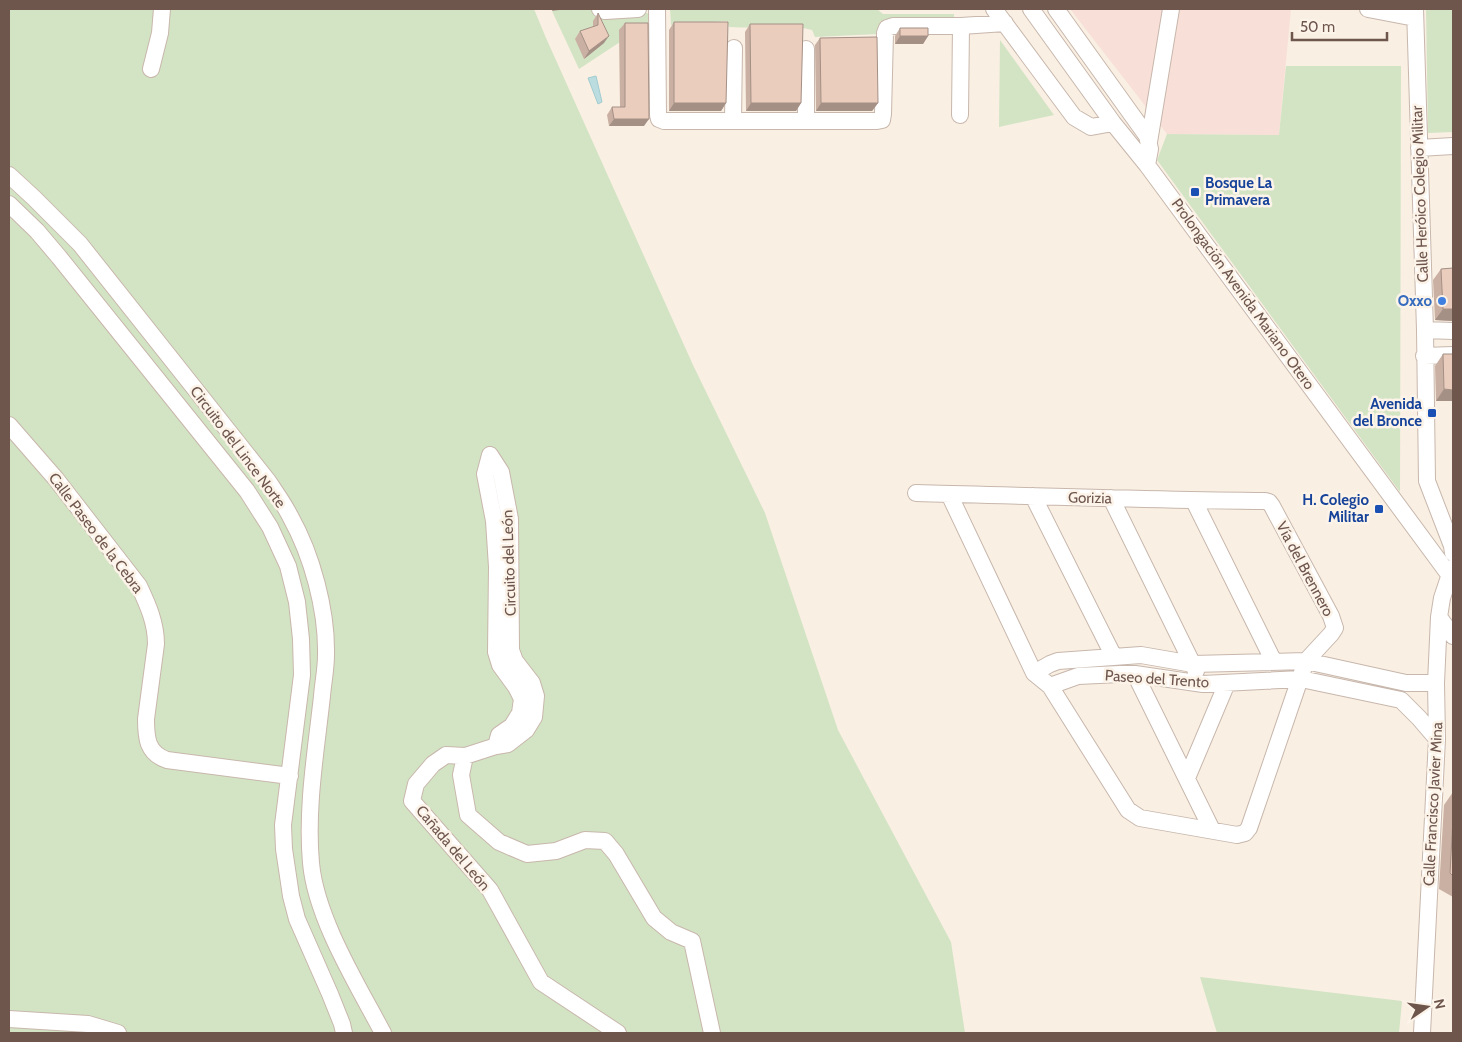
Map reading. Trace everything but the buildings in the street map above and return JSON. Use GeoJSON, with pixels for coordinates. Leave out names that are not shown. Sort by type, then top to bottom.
{"type":"FeatureCollection","features":[{"type":"Feature","properties":{"kind":"street"},"geometry":{"type":"LineString","coordinates":[[151,69],[160,33],[162,9]]}},
{"type":"Feature","properties":{"kind":"street"},"geometry":{"type":"LineString","coordinates":[[600,9],[605,11],[638,9]]}},
{"type":"Feature","properties":{"kind":"street"},"geometry":{"type":"LineString","coordinates":[[657,9],[658,115],[659,120],[664,121],[882,120],[884,114],[885,33],[887,28],[893,26],[960,26],[1005,23]]}},
{"type":"Feature","properties":{"kind":"street"},"geometry":{"type":"LineString","coordinates":[[994,9],[1074,117],[1091,127],[1114,123]]}},
{"type":"Feature","properties":{"kind":"street","name":"Prolongación Avenida Mariano Otero"},"geometry":{"type":"LineString","coordinates":[[1031,9],[1114,123],[1452,574]]}},
{"type":"Feature","properties":{"kind":"street"},"geometry":{"type":"LineString","coordinates":[[1056,9],[1147,136],[1149,142]]}},
{"type":"Feature","properties":{"kind":"street"},"geometry":{"type":"LineString","coordinates":[[1147,165],[1150,157],[1149,142],[1171,9]]}},
{"type":"Feature","properties":{"kind":"street"},"geometry":{"type":"LineString","coordinates":[[1368,9],[1415,13]]}},
{"type":"Feature","properties":{"kind":"street","name":"Calle Heróico Colegio Militar"},"geometry":{"type":"LineString","coordinates":[[1415,13],[1427,481],[1453,553]]}},
{"type":"Feature","properties":{"kind":"street"},"geometry":{"type":"LineString","coordinates":[[960,26],[960,115]]}},
{"type":"Feature","properties":{"kind":"street"},"geometry":{"type":"LineString","coordinates":[[733,121],[734,48]]}},
{"type":"Feature","properties":{"kind":"street"},"geometry":{"type":"LineString","coordinates":[[806,49],[806,120]]}},
{"type":"Feature","properties":{"kind":"street"},"geometry":{"type":"LineString","coordinates":[[1419,148],[1453,146]]}},
{"type":"Feature","properties":{"kind":"street","name":"Circuito del Lince Norte"},"geometry":{"type":"LineString","coordinates":[[9,175],[80,244],[268,481],[291,517],[302,542],[311,564],[324,616],[326,655],[309,832],[311,864],[315,887],[337,946],[383,1033]]}},
{"type":"Feature","properties":{"kind":"street","name":"Circuito del Lince Norte"},"geometry":{"type":"LineString","coordinates":[[9,204],[37,230],[248,491],[270,528],[288,566],[297,602],[302,675],[283,825],[286,865],[297,918],[330,994],[344,1033]]}},
{"type":"Feature","properties":{"kind":"street"},"geometry":{"type":"LineString","coordinates":[[1424,330],[1453,331]]}},
{"type":"Feature","properties":{"kind":"street"},"geometry":{"type":"LineString","coordinates":[[1424,356],[1453,355]]}},
{"type":"Feature","properties":{"kind":"street","name":"Calle Paseo de la Cebra"},"geometry":{"type":"LineString","coordinates":[[9,425],[56,479],[139,586],[147,603],[156,633],[156,644],[146,730],[148,741],[156,755],[167,760],[290,776]]}},
{"type":"Feature","properties":{"kind":"street","name":"Circuito del León"},"geometry":{"type":"LineString","coordinates":[[465,756],[508,744],[526,730],[534,717],[536,696],[532,683],[515,661],[510,650],[510,519],[501,472],[490,455],[485,474],[494,521],[497,567],[496,652],[500,665],[522,699],[520,713],[512,726],[499,735],[496,746]]}},
{"type":"Feature","properties":{"kind":"street","name":"Gorizia"},"geometry":{"type":"LineString","coordinates":[[916,493],[1194,501],[1265,501]]}},
{"type":"Feature","properties":{"kind":"street"},"geometry":{"type":"LineString","coordinates":[[949,494],[1034,673],[1050,686],[1128,810],[1140,818],[1237,835],[1245,833],[1249,828],[1306,661]]}},
{"type":"Feature","properties":{"kind":"street"},"geometry":{"type":"LineString","coordinates":[[1033,496],[1114,657]]}},
{"type":"Feature","properties":{"kind":"street"},"geometry":{"type":"LineString","coordinates":[[1111,498],[1203,684]]}},
{"type":"Feature","properties":{"kind":"street"},"geometry":{"type":"LineString","coordinates":[[1194,501],[1274,662]]}},
{"type":"Feature","properties":{"kind":"street","name":"Vía del Brennero"},"geometry":{"type":"LineString","coordinates":[[1265,501],[1272,506],[1331,616],[1335,628],[1306,661]]}},
{"type":"Feature","properties":{"kind":"street","name":"Calle Francisco Javier Mina"},"geometry":{"type":"LineString","coordinates":[[1422,1033],[1437,739],[1436,683],[1439,617],[1442,598],[1452,574]]}},
{"type":"Feature","properties":{"kind":"street"},"geometry":{"type":"LineString","coordinates":[[1439,617],[1453,636]]}},
{"type":"Feature","properties":{"kind":"street","name":"Paseo del Trento"},"geometry":{"type":"LineString","coordinates":[[1034,673],[1058,661],[1141,654],[1193,664],[1306,661],[1406,683],[1436,683]]}},
{"type":"Feature","properties":{"kind":"street","name":"Paseo del Trento"},"geometry":{"type":"LineString","coordinates":[[1050,686],[1078,676],[1120,674],[1135,674],[1203,684],[1301,679],[1401,700]]}},
{"type":"Feature","properties":{"kind":"street"},"geometry":{"type":"LineString","coordinates":[[1135,674],[1212,830]]}},
{"type":"Feature","properties":{"kind":"street"},"geometry":{"type":"LineString","coordinates":[[1187,778],[1227,683]]}},
{"type":"Feature","properties":{"kind":"street"},"geometry":{"type":"LineString","coordinates":[[1406,683],[1401,700],[1420,718],[1437,739]]}},
{"type":"Feature","properties":{"kind":"street","name":"Cañada del León"},"geometry":{"type":"LineString","coordinates":[[465,756],[446,755],[433,764],[416,784],[412,801],[490,890],[540,982],[618,1033]]}},
{"type":"Feature","properties":{"kind":"street"},"geometry":{"type":"LineString","coordinates":[[465,756],[461,775],[468,815],[499,842],[526,854],[556,851],[585,840],[605,841],[616,854],[654,918],[671,932],[692,941],[712,1033]]}},
{"type":"Feature","properties":{"kind":"street"},"geometry":{"type":"LineString","coordinates":[[9,1019],[88,1024],[118,1033]]}},
{"type":"Feature","properties":{"kind":"shaded area"},"geometry":{"type":"Polygon","coordinates":[[[1070,9],[1291,9],[1279,135],[1167,134],[1070,9]]]}},
{"type":"Feature","properties":{"kind":"green space"},"geometry":{"type":"Polygon","coordinates":[[[9,9],[534,9],[693,365],[765,513],[838,730],[951,942],[965,1033],[9,1033],[9,9]]]}},
{"type":"Feature","properties":{"kind":"green space"},"geometry":{"type":"Polygon","coordinates":[[[604,9],[657,14],[657,23],[620,42],[579,69],[552,11],[604,9]]]}},
{"type":"Feature","properties":{"kind":"green space"},"geometry":{"type":"Polygon","coordinates":[[[670,9],[877,9],[883,14],[954,14],[954,19],[885,19],[880,22],[878,34],[815,37],[812,30],[802,28],[729,27],[727,21],[671,25],[670,9]]]}},
{"type":"Feature","properties":{"kind":"green space"},"geometry":{"type":"Polygon","coordinates":[[[1426,9],[1453,9],[1453,132],[1428,133],[1426,9]]]}},
{"type":"Feature","properties":{"kind":"green space"},"geometry":{"type":"Polygon","coordinates":[[[1000,40],[1054,115],[999,127],[1000,40]]]}},
{"type":"Feature","properties":{"kind":"green space"},"geometry":{"type":"Polygon","coordinates":[[[1286,66],[1401,66],[1400,492],[1157,160],[1167,134],[1279,135],[1286,66]]]}},
{"type":"Feature","properties":{"kind":"green space"},"geometry":{"type":"Polygon","coordinates":[[[1200,977],[1402,1001],[1399,1033],[1217,1033],[1200,977]]]}},
{"type":"Feature","properties":{"kind":"water"},"geometry":{"type":"Polygon","coordinates":[[[596,76],[602,102],[598,104],[588,78],[596,76]]]}},
{"type":"Feature","properties":{"kind":"place","name":"Bosque La Primavera"},"geometry":{"type":"Point","coordinates":[1195,192]}},
{"type":"Feature","properties":{"kind":"place","name":"Oxxo"},"geometry":{"type":"Point","coordinates":[1442,301]}},
{"type":"Feature","properties":{"kind":"place","name":"Avenida del Bronce"},"geometry":{"type":"Point","coordinates":[1432,413]}},
{"type":"Feature","properties":{"kind":"place","name":"H. Colegio Militar"},"geometry":{"type":"Point","coordinates":[1379,509]}}]}
